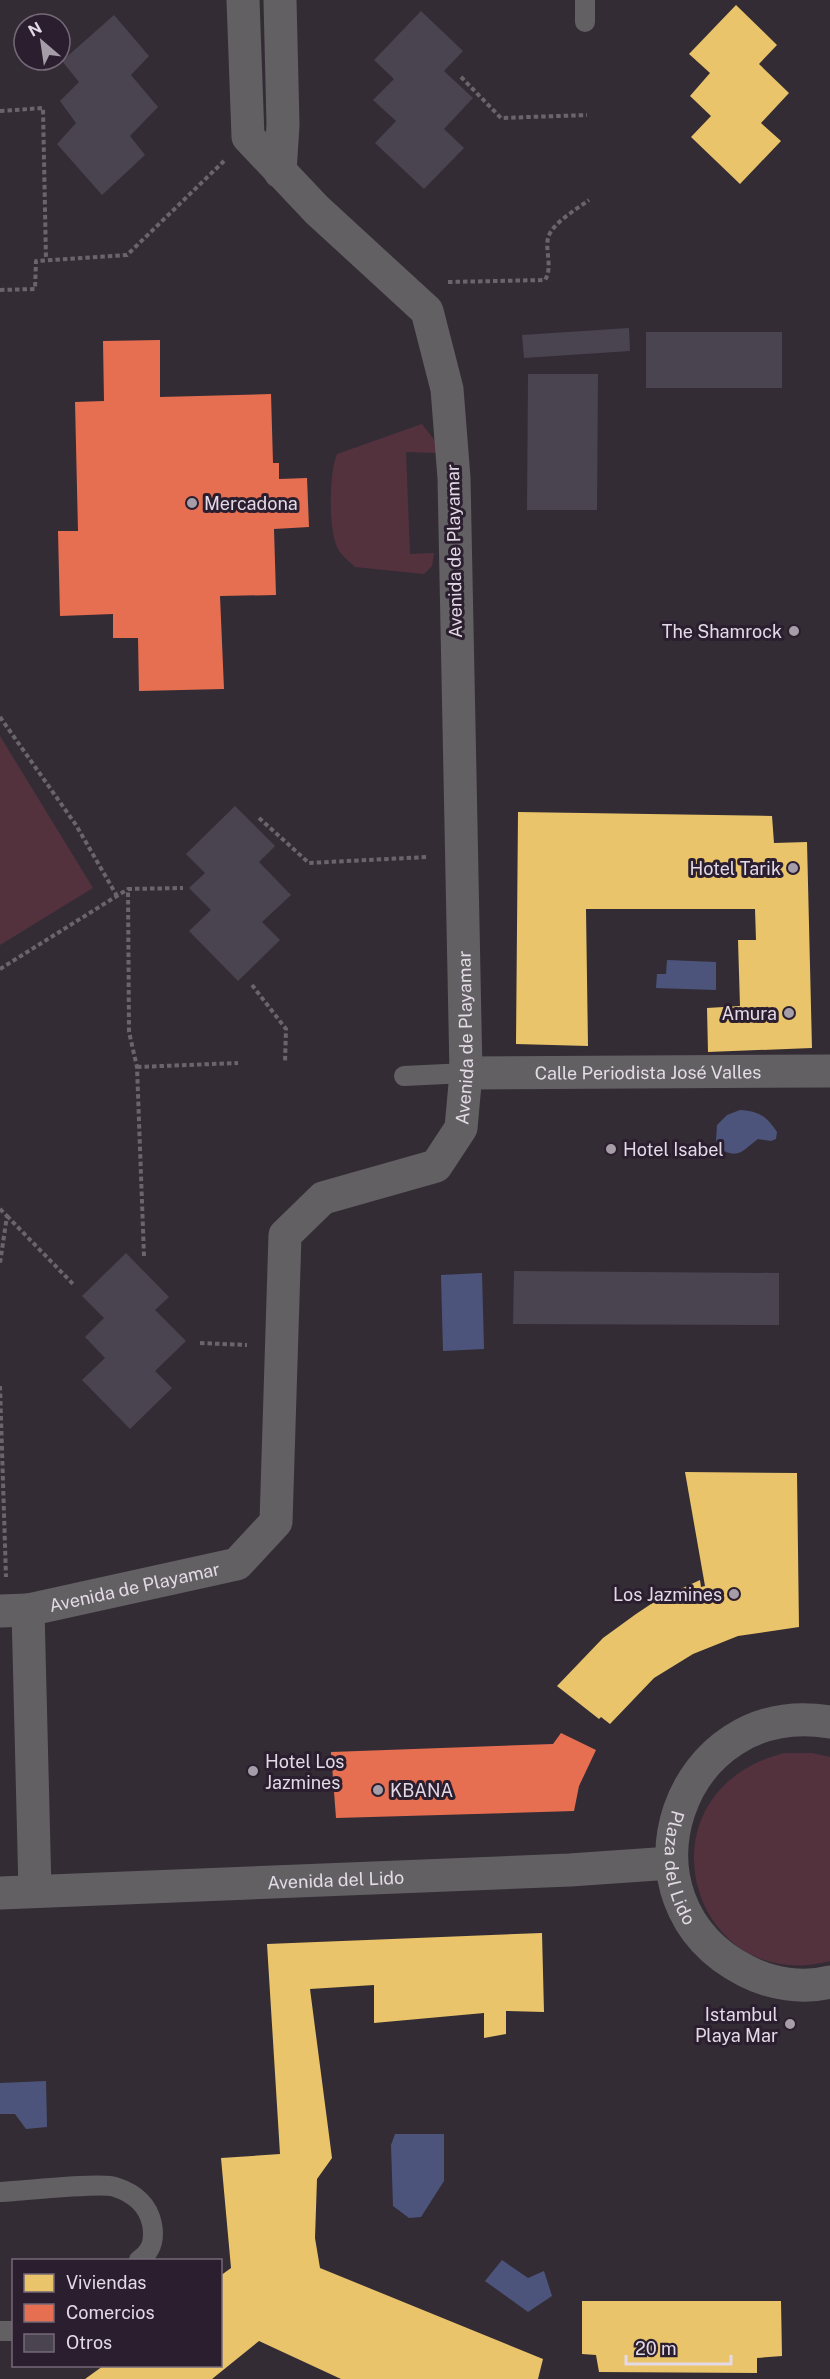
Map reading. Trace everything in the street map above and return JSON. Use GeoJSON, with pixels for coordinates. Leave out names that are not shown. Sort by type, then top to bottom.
{"type":"FeatureCollection","features":[{"type":"Feature","properties":{"kind":"street"},"geometry":{"type":"LineString","coordinates":[[243,0],[248,138]]}},
{"type":"Feature","properties":{"kind":"street"},"geometry":{"type":"LineString","coordinates":[[280,0],[283,125],[280,172]]}},
{"type":"Feature","properties":{"kind":"street","name":"Avenida de Playamar"},"geometry":{"type":"LineString","coordinates":[[35,1892],[14,1611],[237,1564],[276,1522],[285,1235],[323,1198],[436,1166],[461,1128],[466,1073],[454,478],[447,390],[427,311],[317,210],[248,138]]}},
{"type":"Feature","properties":{"kind":"street","name":"Calle Periodista José Valles"},"geometry":{"type":"LineString","coordinates":[[466,1073],[830,1071]]}},
{"type":"Feature","properties":{"kind":"street","name":"Plaza del Lido"},"geometry":{"type":"LineString","coordinates":[[830,1722],[782,1720],[749,1731],[719,1749],[696,1775],[679,1806],[671,1840],[671,1863],[675,1887],[688,1917],[712,1949],[731,1964],[776,1983],[800,1985],[830,1982]]}},
{"type":"Feature","properties":{"kind":"street","name":"Avenida del Lido"},"geometry":{"type":"LineString","coordinates":[[0,1893],[570,1870],[671,1863]]}},
{"type":"Feature","properties":{"kind":"lane"},"geometry":{"type":"LineString","coordinates":[[585,0],[585,22]]}},
{"type":"Feature","properties":{"kind":"lane"},"geometry":{"type":"LineString","coordinates":[[404,1076],[466,1073]]}},
{"type":"Feature","properties":{"kind":"lane"},"geometry":{"type":"LineString","coordinates":[[0,2192],[114,2186],[142,2201],[150,2217],[154,2237],[148,2254],[141,2259]]}},
{"type":"Feature","properties":{"kind":"path"},"geometry":{"type":"LineString","coordinates":[[461,77],[501,118],[587,115]]}},
{"type":"Feature","properties":{"kind":"path"},"geometry":{"type":"LineString","coordinates":[[0,111],[43,108],[46,260]]}},
{"type":"Feature","properties":{"kind":"path"},"geometry":{"type":"LineString","coordinates":[[0,290],[35,289],[36,261],[127,255],[248,138]]}},
{"type":"Feature","properties":{"kind":"path"},"geometry":{"type":"LineString","coordinates":[[438,283],[545,280],[548,274],[548,238],[554,228],[589,200]]}},
{"type":"Feature","properties":{"kind":"path"},"geometry":{"type":"LineString","coordinates":[[0,717],[75,825],[117,896]]}},
{"type":"Feature","properties":{"kind":"path"},"geometry":{"type":"LineString","coordinates":[[259,818],[309,863],[402,859]]}},
{"type":"Feature","properties":{"kind":"path"},"geometry":{"type":"LineString","coordinates":[[0,969],[128,889],[183,888]]}},
{"type":"Feature","properties":{"kind":"path"},"geometry":{"type":"LineString","coordinates":[[128,889],[129,1032],[137,1066],[144,1256]]}},
{"type":"Feature","properties":{"kind":"path"},"geometry":{"type":"LineString","coordinates":[[252,985],[286,1029],[285,1062]]}},
{"type":"Feature","properties":{"kind":"path"},"geometry":{"type":"LineString","coordinates":[[137,1066],[238,1063]]}},
{"type":"Feature","properties":{"kind":"path"},"geometry":{"type":"LineString","coordinates":[[0,1209],[74,1285]]}},
{"type":"Feature","properties":{"kind":"path"},"geometry":{"type":"LineString","coordinates":[[0,1263],[7,1216]]}},
{"type":"Feature","properties":{"kind":"path"},"geometry":{"type":"LineString","coordinates":[[200,1343],[242,1344]]}},
{"type":"Feature","properties":{"kind":"path"},"geometry":{"type":"LineString","coordinates":[[0,1386],[5,1548]]}},
{"type":"Feature","properties":{"kind":"shaded area"},"geometry":{"type":"Polygon","coordinates":[[[422,424],[436,442],[437,453],[406,452],[410,554],[434,553],[432,566],[424,574],[355,567],[338,549],[332,529],[331,488],[337,454],[422,424]]]}},
{"type":"Feature","properties":{"kind":"shaded area"},"geometry":{"type":"Polygon","coordinates":[[[0,736],[93,888],[0,945],[0,736]]]}},
{"type":"Feature","properties":{"kind":"shaded area"},"geometry":{"type":"Polygon","coordinates":[[[784,1753],[812,1753],[830,1757],[830,1961],[782,1964],[743,1950],[714,1922],[698,1886],[695,1846],[707,1808],[736,1775],[784,1753]]]}},
{"type":"Feature","properties":{"kind":"water"},"geometry":{"type":"Polygon","coordinates":[[[667,960],[716,962],[716,990],[656,988],[657,974],[666,974],[667,960]]]}},
{"type":"Feature","properties":{"kind":"water"},"geometry":{"type":"Polygon","coordinates":[[[740,1110],[757,1113],[766,1118],[777,1132],[776,1139],[771,1141],[758,1139],[735,1154],[724,1151],[716,1141],[717,1125],[727,1115],[740,1110]]]}},
{"type":"Feature","properties":{"kind":"water"},"geometry":{"type":"Polygon","coordinates":[[[482,1273],[484,1349],[443,1351],[441,1275],[482,1273]]]}},
{"type":"Feature","properties":{"kind":"water"},"geometry":{"type":"Polygon","coordinates":[[[46,2081],[47,2127],[26,2129],[15,2114],[0,2114],[0,2083],[46,2081]]]}},
{"type":"Feature","properties":{"kind":"water"},"geometry":{"type":"Polygon","coordinates":[[[395,2134],[444,2134],[444,2181],[421,2217],[409,2218],[393,2206],[391,2145],[395,2134]]]}},
{"type":"Feature","properties":{"kind":"water"},"geometry":{"type":"Polygon","coordinates":[[[502,2260],[528,2278],[544,2271],[552,2296],[528,2312],[485,2281],[502,2260]]]}},
{"type":"Feature","properties":{"kind":"building: Viviendas"},"geometry":{"type":"Polygon","coordinates":[[[736,5],[777,45],[759,64],[789,93],[761,123],[781,141],[740,184],[691,137],[711,116],[690,96],[710,73],[689,54],[736,5]]]}},
{"type":"Feature","properties":{"kind":"building: Viviendas"},"geometry":{"type":"Polygon","coordinates":[[[518,812],[772,816],[774,843],[807,842],[812,1048],[708,1052],[707,1008],[740,1006],[738,940],[756,940],[755,909],[586,909],[588,1046],[516,1044],[518,812]]]}},
{"type":"Feature","properties":{"kind":"building: Viviendas","name":"Los Jazmines"},"geometry":{"type":"Polygon","coordinates":[[[685,1472],[797,1473],[799,1627],[738,1636],[693,1654],[654,1678],[610,1724],[601,1717],[599,1719],[557,1686],[603,1638],[636,1614],[657,1600],[700,1580],[701,1587],[705,1586],[685,1472]]]}},
{"type":"Feature","properties":{"kind":"building: Viviendas"},"geometry":{"type":"Polygon","coordinates":[[[542,1933],[544,2012],[506,2011],[506,2034],[484,2038],[484,2013],[374,2023],[374,1985],[310,1989],[332,2158],[317,2179],[315,2238],[320,2268],[543,2359],[538,2379],[341,2379],[259,2341],[212,2379],[85,2379],[102,2367],[222,2367],[222,2275],[231,2268],[221,2158],[280,2154],[267,1944],[542,1933]]]}},
{"type":"Feature","properties":{"kind":"building: Viviendas"},"geometry":{"type":"Polygon","coordinates":[[[582,2301],[781,2301],[782,2356],[757,2358],[757,2373],[599,2372],[596,2355],[582,2354],[582,2301]]]}},
{"type":"Feature","properties":{"kind":"building: Comercios","name":"Mercadona"},"geometry":{"type":"Polygon","coordinates":[[[160,340],[160,397],[271,394],[273,463],[279,463],[279,479],[307,478],[309,527],[274,529],[276,595],[220,596],[224,689],[139,691],[138,638],[113,638],[113,614],[60,616],[58,531],[78,531],[75,402],[104,401],[103,341],[160,340]]]}},
{"type":"Feature","properties":{"kind":"building: Comercios"},"geometry":{"type":"Polygon","coordinates":[[[561,1733],[596,1750],[579,1786],[574,1811],[336,1818],[331,1752],[553,1744],[561,1733]]]}},
{"type":"Feature","properties":{"kind":"building: Otros"},"geometry":{"type":"Polygon","coordinates":[[[421,11],[463,51],[444,71],[473,98],[444,129],[464,148],[424,189],[375,143],[396,121],[373,100],[394,79],[374,60],[421,11]]]}},
{"type":"Feature","properties":{"kind":"building: Otros"},"geometry":{"type":"Polygon","coordinates":[[[114,15],[149,56],[131,75],[158,107],[130,136],[145,155],[102,195],[57,144],[76,123],[60,101],[79,82],[71,72],[72,52],[114,15]]]}},
{"type":"Feature","properties":{"kind":"building: Otros"},"geometry":{"type":"Polygon","coordinates":[[[629,328],[630,351],[524,358],[522,335],[629,328]]]}},
{"type":"Feature","properties":{"kind":"building: Otros"},"geometry":{"type":"Polygon","coordinates":[[[646,332],[782,332],[782,388],[646,388],[646,332]]]}},
{"type":"Feature","properties":{"kind":"building: Otros"},"geometry":{"type":"Polygon","coordinates":[[[528,374],[598,374],[597,510],[527,510],[528,374]]]}},
{"type":"Feature","properties":{"kind":"building: Otros"},"geometry":{"type":"Polygon","coordinates":[[[235,806],[275,846],[259,862],[291,895],[262,922],[280,940],[238,981],[189,931],[211,910],[189,888],[205,873],[186,854],[235,806]]]}},
{"type":"Feature","properties":{"kind":"building: Otros"},"geometry":{"type":"Polygon","coordinates":[[[126,1253],[169,1297],[155,1310],[186,1341],[155,1371],[172,1388],[130,1429],[82,1380],[105,1358],[85,1337],[104,1318],[82,1296],[126,1253]]]}},
{"type":"Feature","properties":{"kind":"building: Otros"},"geometry":{"type":"Polygon","coordinates":[[[514,1271],[779,1273],[779,1325],[513,1324],[514,1271]]]}},
{"type":"Feature","properties":{"kind":"place","name":"Mercadona"},"geometry":{"type":"Point","coordinates":[192,503]}},
{"type":"Feature","properties":{"kind":"place","name":"The Shamrock"},"geometry":{"type":"Point","coordinates":[794,631]}},
{"type":"Feature","properties":{"kind":"place","name":"Hotel Tarik"},"geometry":{"type":"Point","coordinates":[793,868]}},
{"type":"Feature","properties":{"kind":"place","name":"Amura"},"geometry":{"type":"Point","coordinates":[789,1013]}},
{"type":"Feature","properties":{"kind":"place","name":"Hotel Isabel"},"geometry":{"type":"Point","coordinates":[611,1149]}},
{"type":"Feature","properties":{"kind":"place","name":"Los Jazmines"},"geometry":{"type":"Point","coordinates":[734,1594]}},
{"type":"Feature","properties":{"kind":"place","name":"Hotel Los Jazmines"},"geometry":{"type":"Point","coordinates":[253,1771]}},
{"type":"Feature","properties":{"kind":"place","name":"KBANA"},"geometry":{"type":"Point","coordinates":[378,1790]}},
{"type":"Feature","properties":{"kind":"place","name":"Istambul Playa Mar"},"geometry":{"type":"Point","coordinates":[790,2024]}}]}
